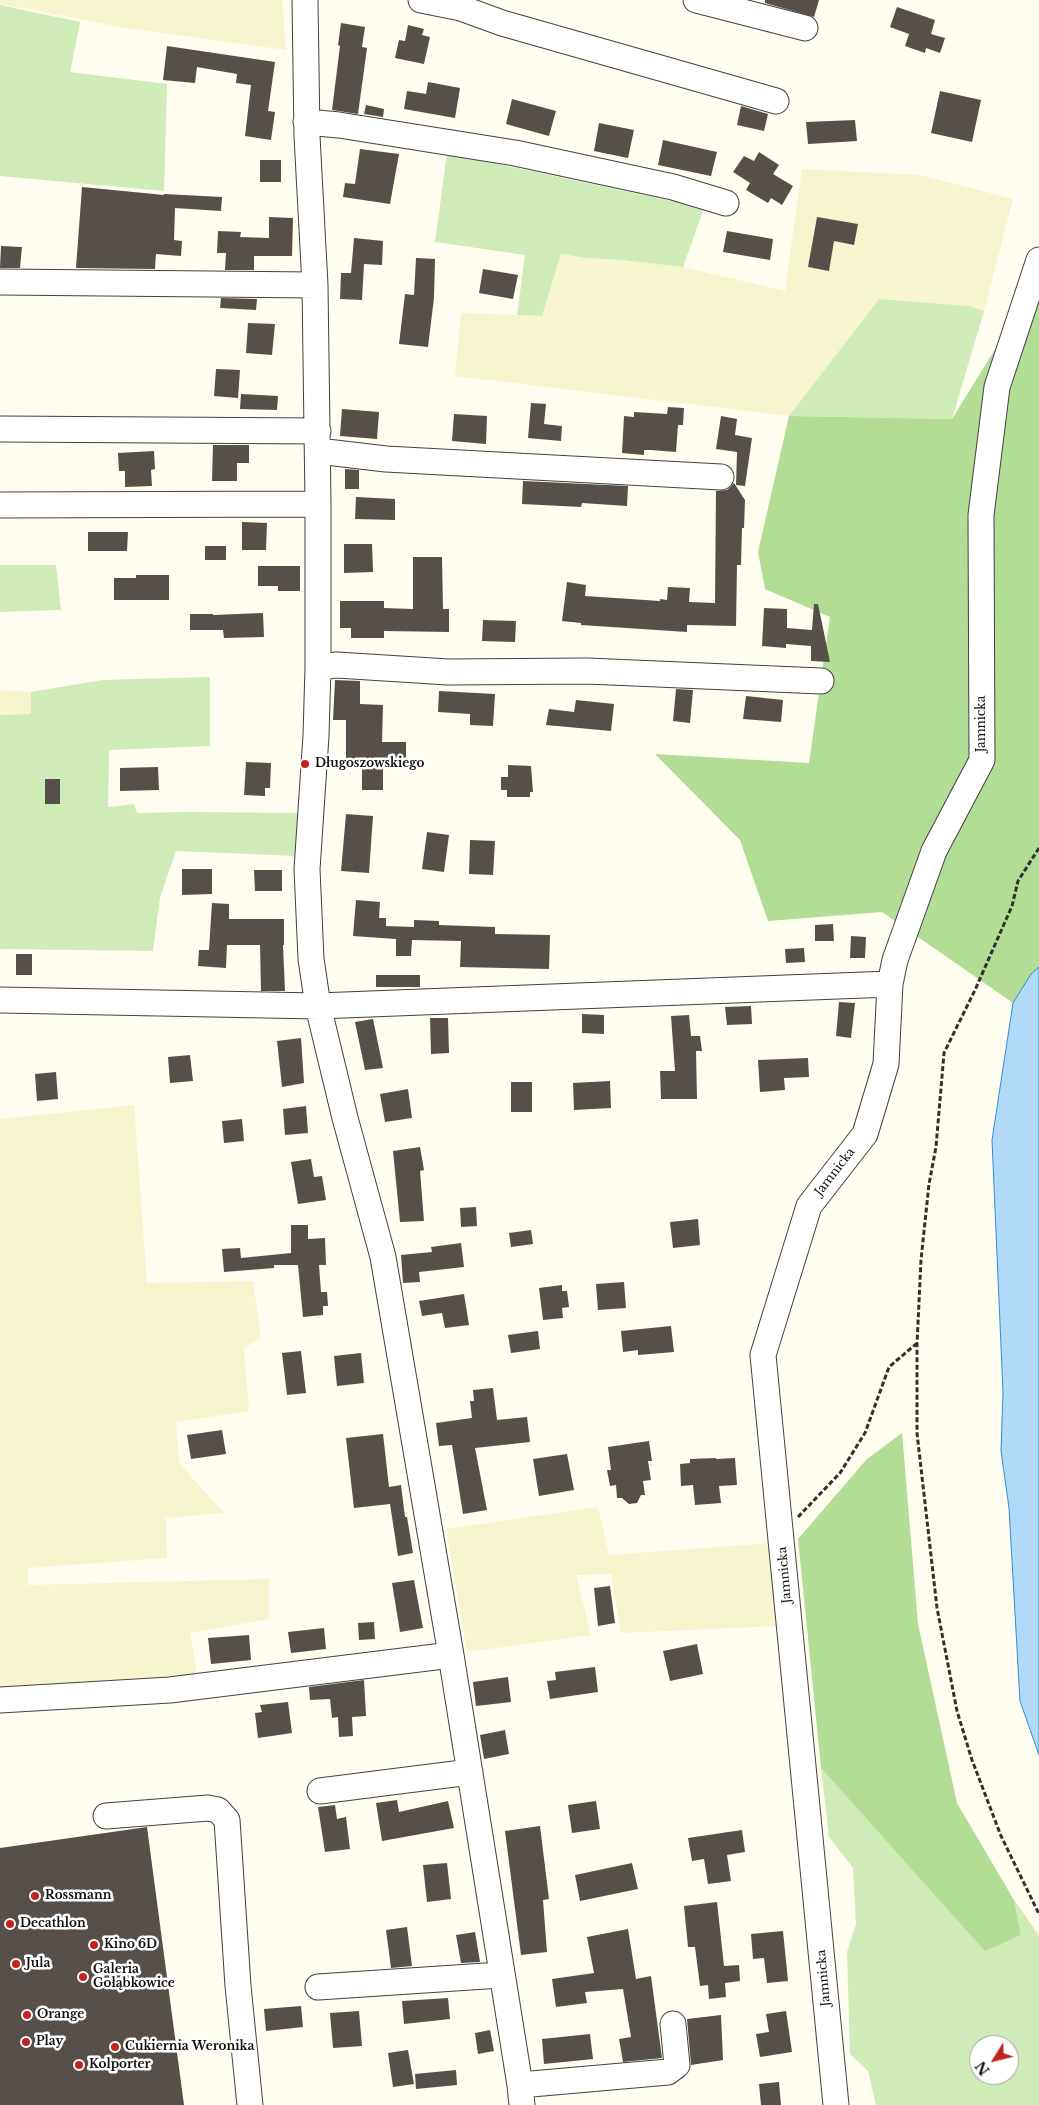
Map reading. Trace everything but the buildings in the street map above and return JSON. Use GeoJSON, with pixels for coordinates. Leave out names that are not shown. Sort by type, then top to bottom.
{"type":"FeatureCollection","features":[{"type":"Feature","properties":{"kind":"street"},"geometry":{"type":"LineString","coordinates":[[305,0],[306,122],[315,285],[318,441],[318,667],[316,736],[307,870],[311,959],[318,1006],[345,1118],[383,1257],[451,1655],[521,2095],[668,2072],[677,2065],[673,2024]]}},
{"type":"Feature","properties":{"kind":"street"},"geometry":{"type":"LineString","coordinates":[[421,0],[461,8],[502,23],[776,101]]}},
{"type":"Feature","properties":{"kind":"street"},"geometry":{"type":"LineString","coordinates":[[696,0],[805,28]]}},
{"type":"Feature","properties":{"kind":"street"},"geometry":{"type":"LineString","coordinates":[[306,122],[348,126],[515,153],[673,187],[726,203]]}},
{"type":"Feature","properties":{"kind":"street","name":"Jamnicka"},"geometry":{"type":"LineString","coordinates":[[836,2105],[763,1355],[809,1206],[865,1134],[886,1064],[890,984],[895,960],[934,851],[982,760],[981,515],[997,387],[1039,260]]}},
{"type":"Feature","properties":{"kind":"street"},"geometry":{"type":"LineString","coordinates":[[0,282],[315,285]]}},
{"type":"Feature","properties":{"kind":"street"},"geometry":{"type":"LineString","coordinates":[[0,429],[318,441],[386,458],[722,477]]}},
{"type":"Feature","properties":{"kind":"street"},"geometry":{"type":"LineString","coordinates":[[0,505],[318,504]]}},
{"type":"Feature","properties":{"kind":"street"},"geometry":{"type":"LineString","coordinates":[[318,667],[337,665],[448,672],[586,671],[821,681]]}},
{"type":"Feature","properties":{"kind":"street"},"geometry":{"type":"LineString","coordinates":[[0,1000],[318,1006],[890,984]]}},
{"type":"Feature","properties":{"kind":"street"},"geometry":{"type":"LineString","coordinates":[[0,1700],[170,1690],[451,1655]]}},
{"type":"Feature","properties":{"kind":"street"},"geometry":{"type":"LineString","coordinates":[[320,1791],[470,1772]]}},
{"type":"Feature","properties":{"kind":"street"},"geometry":{"type":"LineString","coordinates":[[106,1816],[208,1808],[218,1810],[226,1820],[238,1986],[250,2105]]}},
{"type":"Feature","properties":{"kind":"street"},"geometry":{"type":"LineString","coordinates":[[318,1987],[501,1975]]}},
{"type":"Feature","properties":{"kind":"path"},"geometry":{"type":"LineString","coordinates":[[1039,848],[1018,881],[1012,906],[975,990],[944,1053],[936,1147],[929,1184],[921,1260],[917,1344],[918,1442],[937,1608],[958,1711],[969,1752],[1001,1836],[1039,1914]]}},
{"type":"Feature","properties":{"kind":"path"},"geometry":{"type":"LineString","coordinates":[[781,1536],[840,1473],[865,1434],[889,1367],[917,1344]]}},
{"type":"Feature","properties":{"kind":"green space"},"geometry":{"type":"Polygon","coordinates":[[[0,0],[282,0],[286,50],[126,28],[0,4],[0,0]]]}},
{"type":"Feature","properties":{"kind":"green space"},"geometry":{"type":"Polygon","coordinates":[[[0,5],[80,22],[70,72],[167,84],[164,191],[0,176],[0,5]]]}},
{"type":"Feature","properties":{"kind":"green space"},"geometry":{"type":"Polygon","coordinates":[[[447,153],[704,208],[683,267],[561,254],[542,316],[517,315],[525,255],[435,242],[447,153]]]}},
{"type":"Feature","properties":{"kind":"green space"},"geometry":{"type":"Polygon","coordinates":[[[802,169],[920,175],[1013,199],[984,311],[970,306],[879,299],[789,416],[455,376],[461,313],[542,316],[561,254],[683,267],[785,291],[802,169]]]}},
{"type":"Feature","properties":{"kind":"green space"},"geometry":{"type":"Polygon","coordinates":[[[1039,278],[1039,967],[1031,974],[1013,1003],[882,912],[768,921],[740,840],[655,754],[809,763],[830,617],[765,589],[758,552],[789,416],[952,419],[1039,278]]]}},
{"type":"Feature","properties":{"kind":"green space"},"geometry":{"type":"Polygon","coordinates":[[[879,299],[970,306],[984,311],[952,419],[789,416],[879,299]]]}},
{"type":"Feature","properties":{"kind":"green space"},"geometry":{"type":"Polygon","coordinates":[[[0,565],[56,565],[61,610],[0,612],[0,565]]]}},
{"type":"Feature","properties":{"kind":"green space"},"geometry":{"type":"Polygon","coordinates":[[[210,677],[210,746],[109,750],[108,807],[134,804],[137,813],[298,813],[297,856],[176,851],[160,897],[153,951],[0,949],[0,715],[31,714],[31,692],[103,680],[210,677]]]}},
{"type":"Feature","properties":{"kind":"green space"},"geometry":{"type":"Polygon","coordinates":[[[0,690],[31,692],[31,714],[0,715],[0,690]]]}},
{"type":"Feature","properties":{"kind":"green space"},"geometry":{"type":"Polygon","coordinates":[[[134,1105],[147,1283],[253,1281],[261,1337],[244,1349],[249,1411],[176,1422],[179,1463],[224,1513],[166,1518],[167,1558],[28,1568],[28,1585],[269,1579],[269,1619],[190,1633],[198,1679],[0,1695],[0,1119],[134,1105]]]}},
{"type":"Feature","properties":{"kind":"green space"},"geometry":{"type":"Polygon","coordinates":[[[902,1433],[918,1624],[957,1803],[1014,1900],[1021,1935],[985,1951],[821,1768],[798,1539],[867,1459],[902,1433]]]}},
{"type":"Feature","properties":{"kind":"green space"},"geometry":{"type":"Polygon","coordinates":[[[598,1507],[609,1555],[773,1543],[779,1626],[621,1633],[611,1574],[576,1575],[591,1635],[467,1652],[446,1529],[598,1507]]]}},
{"type":"Feature","properties":{"kind":"green space"},"geometry":{"type":"Polygon","coordinates":[[[821,1768],[985,1950],[1021,1935],[1014,1900],[1039,1935],[1039,2105],[876,2105],[868,2071],[850,2054],[847,1952],[856,1924],[853,1868],[829,1837],[821,1768]]]}},
{"type":"Feature","properties":{"kind":"water"},"geometry":{"type":"Polygon","coordinates":[[[1039,967],[1039,1755],[1020,1701],[1009,1508],[1001,1451],[1003,1392],[992,1140],[1013,1003],[1031,974],[1039,967]]]}},
{"type":"Feature","properties":{"kind":"place","name":"Długoszowskiego"},"geometry":{"type":"Point","coordinates":[305,764]}},
{"type":"Feature","properties":{"kind":"place","name":"Rossmann"},"geometry":{"type":"Point","coordinates":[35,1896]}},
{"type":"Feature","properties":{"kind":"place","name":"Decathlon"},"geometry":{"type":"Point","coordinates":[10,1924]}},
{"type":"Feature","properties":{"kind":"place","name":"Kino 6D"},"geometry":{"type":"Point","coordinates":[94,1945]}},
{"type":"Feature","properties":{"kind":"place","name":"Jula"},"geometry":{"type":"Point","coordinates":[16,1964]}},
{"type":"Feature","properties":{"kind":"place","name":"Galeria Gołąbkowice"},"geometry":{"type":"Point","coordinates":[83,1977]}},
{"type":"Feature","properties":{"kind":"place","name":"Orange"},"geometry":{"type":"Point","coordinates":[27,2015]}},
{"type":"Feature","properties":{"kind":"place","name":"Play"},"geometry":{"type":"Point","coordinates":[26,2042]}},
{"type":"Feature","properties":{"kind":"place","name":"Cukiernia Weronika"},"geometry":{"type":"Point","coordinates":[115,2047]}},
{"type":"Feature","properties":{"kind":"place","name":"Kolporter"},"geometry":{"type":"Point","coordinates":[79,2065]}}]}
